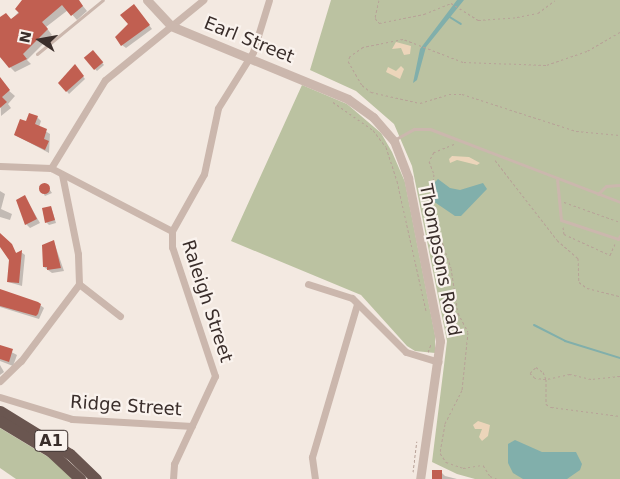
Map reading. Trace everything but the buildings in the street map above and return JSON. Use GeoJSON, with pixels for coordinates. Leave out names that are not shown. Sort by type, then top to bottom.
{"type":"FeatureCollection","features":[{"type":"Feature","properties":{"kind":"highway","name":"A1"},"geometry":{"type":"LineString","coordinates":[[0,411],[70,454],[96,479]]}},
{"type":"Feature","properties":{"kind":"highway","name":"A1"},"geometry":{"type":"LineString","coordinates":[[0,421],[51,452],[80,479]]}},
{"type":"Feature","properties":{"kind":"street","name":"Earl Street"},"geometry":{"type":"LineString","coordinates":[[147,0],[171,26],[348,99]]}},
{"type":"Feature","properties":{"kind":"street"},"geometry":{"type":"LineString","coordinates":[[51,168],[105,80],[203,0]]}},
{"type":"Feature","properties":{"kind":"street","name":"Raleigh Street"},"geometry":{"type":"LineString","coordinates":[[172,477],[174,464],[215,376],[172,247],[172,231],[204,174],[218,108],[249,59],[269,0]]}},
{"type":"Feature","properties":{"kind":"street","name":"Thompsons Road"},"geometry":{"type":"LineString","coordinates":[[348,99],[373,117],[394,141],[408,178],[440,330],[439,362],[420,479]]}},
{"type":"Feature","properties":{"kind":"street"},"geometry":{"type":"LineString","coordinates":[[0,166],[51,168],[172,231]]}},
{"type":"Feature","properties":{"kind":"street"},"geometry":{"type":"LineString","coordinates":[[0,380],[21,361],[79,284],[78,254],[62,175]]}},
{"type":"Feature","properties":{"kind":"street"},"geometry":{"type":"LineString","coordinates":[[79,284],[120,316]]}},
{"type":"Feature","properties":{"kind":"street"},"geometry":{"type":"LineString","coordinates":[[308,284],[336,291],[352,298],[406,352],[439,362]]}},
{"type":"Feature","properties":{"kind":"street"},"geometry":{"type":"LineString","coordinates":[[315,479],[312,457],[357,304]]}},
{"type":"Feature","properties":{"kind":"street","name":"Ridge Street"},"geometry":{"type":"LineString","coordinates":[[0,397],[72,419],[192,426]]}},
{"type":"Feature","properties":{"kind":"lane"},"geometry":{"type":"LineString","coordinates":[[37,54],[103,0]]}},
{"type":"Feature","properties":{"kind":"lane"},"geometry":{"type":"LineString","coordinates":[[394,141],[422,127],[620,202]]}},
{"type":"Feature","properties":{"kind":"lane"},"geometry":{"type":"LineString","coordinates":[[557,179],[561,220],[619,238]]}},
{"type":"Feature","properties":{"kind":"lane"},"geometry":{"type":"LineString","coordinates":[[598,194],[606,186],[620,185]]}},
{"type":"Feature","properties":{"kind":"path"},"geometry":{"type":"LineString","coordinates":[[379,0],[375,18],[379,22],[424,14],[454,3],[478,20],[487,21],[496,16],[516,17],[538,13],[555,0]]}},
{"type":"Feature","properties":{"kind":"path"},"geometry":{"type":"LineString","coordinates":[[620,32],[587,52],[546,65],[470,64],[422,44],[403,39],[373,43],[350,56],[348,65],[366,88],[410,102],[420,103],[449,94],[462,94],[576,131],[620,135]]}},
{"type":"Feature","properties":{"kind":"path"},"geometry":{"type":"LineString","coordinates":[[330,99],[374,130],[386,147],[397,182],[427,317]]}},
{"type":"Feature","properties":{"kind":"path"},"geometry":{"type":"LineString","coordinates":[[457,144],[447,145],[434,152],[429,161],[434,174],[430,205],[451,268],[458,313],[468,332],[462,390],[445,424],[440,453],[446,462],[467,469],[477,464],[484,465],[490,476],[497,479]]}},
{"type":"Feature","properties":{"kind":"path"},"geometry":{"type":"LineString","coordinates":[[489,156],[497,161],[557,240],[578,258],[579,282],[587,288],[620,296]]}},
{"type":"Feature","properties":{"kind":"path"},"geometry":{"type":"LineString","coordinates":[[558,199],[620,222]]}},
{"type":"Feature","properties":{"kind":"path"},"geometry":{"type":"LineString","coordinates":[[561,220],[564,234],[610,255],[619,238]]}},
{"type":"Feature","properties":{"kind":"path"},"geometry":{"type":"LineString","coordinates":[[427,354],[432,340]]}},
{"type":"Feature","properties":{"kind":"path"},"geometry":{"type":"LineString","coordinates":[[620,376],[590,379],[570,374],[546,379],[531,376],[532,368],[540,368],[546,379],[546,404],[563,410],[620,416]]}},
{"type":"Feature","properties":{"kind":"green space"},"geometry":{"type":"Polygon","coordinates":[[[331,0],[620,0],[620,479],[475,479],[457,474],[432,462],[447,341],[412,166],[394,124],[356,91],[310,70],[331,0]]]}},
{"type":"Feature","properties":{"kind":"green space"},"geometry":{"type":"Polygon","coordinates":[[[302,85],[347,104],[381,133],[392,152],[405,182],[435,335],[435,353],[415,351],[407,346],[361,295],[231,241],[302,85]]]}},
{"type":"Feature","properties":{"kind":"green space"},"geometry":{"type":"Polygon","coordinates":[[[0,428],[58,463],[72,479],[16,479],[0,468],[0,428]]]}},
{"type":"Feature","properties":{"kind":"sand"},"geometry":{"type":"Polygon","coordinates":[[[396,42],[411,46],[410,54],[404,55],[401,48],[392,49],[396,42]]]}},
{"type":"Feature","properties":{"kind":"sand"},"geometry":{"type":"Polygon","coordinates":[[[401,66],[404,69],[400,79],[386,72],[388,67],[396,71],[401,66]]]}},
{"type":"Feature","properties":{"kind":"sand"},"geometry":{"type":"Polygon","coordinates":[[[452,156],[469,157],[480,163],[477,165],[457,160],[450,163],[449,159],[452,156]]]}},
{"type":"Feature","properties":{"kind":"sand"},"geometry":{"type":"Polygon","coordinates":[[[478,421],[490,425],[488,436],[482,441],[479,437],[482,429],[475,429],[473,425],[478,421]]]}},
{"type":"Feature","properties":{"kind":"water"},"geometry":{"type":"Polygon","coordinates":[[[457,0],[464,0],[426,47],[417,80],[413,83],[420,49],[457,0]]]}},
{"type":"Feature","properties":{"kind":"water"},"geometry":{"type":"Polygon","coordinates":[[[438,179],[450,188],[460,190],[483,183],[487,189],[461,216],[455,216],[433,201],[432,185],[438,179]]]}},
{"type":"Feature","properties":{"kind":"water"},"geometry":{"type":"Polygon","coordinates":[[[515,440],[542,452],[576,452],[582,464],[580,470],[567,479],[523,479],[513,473],[508,463],[508,444],[515,440]]]}},
{"type":"Feature","properties":{"kind":"waterway"},"geometry":{"type":"LineString","coordinates":[[448,16],[461,24]]}},
{"type":"Feature","properties":{"kind":"waterway"},"geometry":{"type":"LineString","coordinates":[[534,325],[565,341],[620,358]]}}]}
